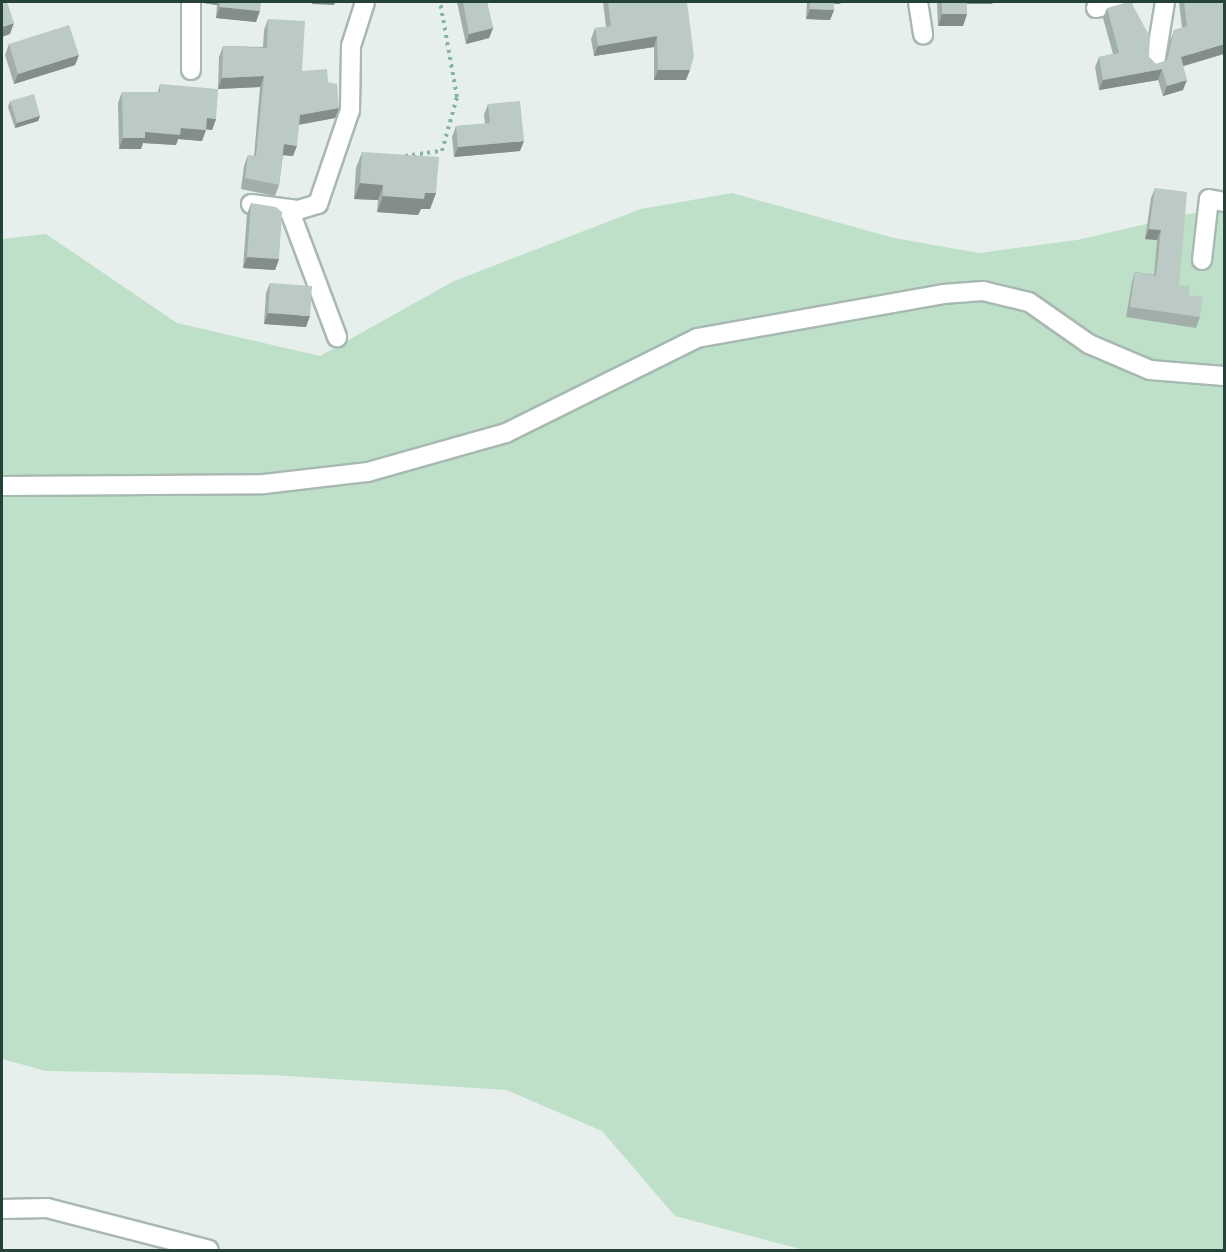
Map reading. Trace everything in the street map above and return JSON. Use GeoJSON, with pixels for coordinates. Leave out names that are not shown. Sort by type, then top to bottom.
{"type":"FeatureCollection","features":[{"type":"Feature","properties":{"kind":"street"},"geometry":{"type":"LineString","coordinates":[[191,2],[191,70]]}},
{"type":"Feature","properties":{"kind":"street"},"geometry":{"type":"LineString","coordinates":[[251,204],[289,209],[318,204],[328,184],[350,110],[351,46],[365,2]]}},
{"type":"Feature","properties":{"kind":"street"},"geometry":{"type":"LineString","coordinates":[[918,2],[923,36]]}},
{"type":"Feature","properties":{"kind":"street"},"geometry":{"type":"LineString","coordinates":[[1096,8],[1121,2]]}},
{"type":"Feature","properties":{"kind":"street"},"geometry":{"type":"LineString","coordinates":[[1155,63],[1165,2]]}},
{"type":"Feature","properties":{"kind":"street"},"geometry":{"type":"LineString","coordinates":[[1202,260],[1209,199],[1224,202]]}},
{"type":"Feature","properties":{"kind":"street"},"geometry":{"type":"LineString","coordinates":[[289,209],[337,337]]}},
{"type":"Feature","properties":{"kind":"street"},"geometry":{"type":"LineString","coordinates":[[2,486],[264,484],[368,472],[506,433],[697,339],[943,294],[984,291],[1029,302],[1089,344],[1150,370],[1224,376]]}},
{"type":"Feature","properties":{"kind":"street"},"geometry":{"type":"LineString","coordinates":[[2,1209],[47,1208],[209,1251]]}},
{"type":"Feature","properties":{"kind":"path"},"geometry":{"type":"LineString","coordinates":[[404,156],[442,151],[457,97],[440,2]]}},
{"type":"Feature","properties":{"kind":"green space"},"geometry":{"type":"Polygon","coordinates":[[[732,193],[894,238],[979,253],[1077,240],[1224,206],[1224,1250],[804,1250],[675,1216],[602,1131],[506,1090],[272,1075],[46,1071],[2,1059],[2,239],[46,234],[177,323],[320,356],[454,281],[641,209],[732,193]]]}},
{"type":"Feature","properties":{"kind":"building"},"geometry":{"type":"Polygon","coordinates":[[[2,2],[7,2],[14,23],[2,27],[2,2]]]}},
{"type":"Feature","properties":{"kind":"building"},"geometry":{"type":"Polygon","coordinates":[[[220,2],[261,2],[260,11],[220,7],[220,2]]]}},
{"type":"Feature","properties":{"kind":"building"},"geometry":{"type":"Polygon","coordinates":[[[463,2],[487,2],[493,28],[469,34],[463,2]]]}},
{"type":"Feature","properties":{"kind":"building"},"geometry":{"type":"Polygon","coordinates":[[[608,2],[687,2],[694,56],[690,70],[658,70],[657,36],[598,46],[595,28],[611,26],[608,2]]]}},
{"type":"Feature","properties":{"kind":"building"},"geometry":{"type":"Polygon","coordinates":[[[810,2],[834,2],[834,10],[810,9],[810,2]]]}},
{"type":"Feature","properties":{"kind":"building"},"geometry":{"type":"Polygon","coordinates":[[[942,2],[967,2],[967,14],[942,14],[942,2]]]}},
{"type":"Feature","properties":{"kind":"building"},"geometry":{"type":"Polygon","coordinates":[[[1131,2],[1150,37],[1149,57],[1156,64],[1167,60],[1174,30],[1187,26],[1184,2],[1224,2],[1224,44],[1181,57],[1187,80],[1167,86],[1162,69],[1103,80],[1099,57],[1119,53],[1107,8],[1131,2]]]}},
{"type":"Feature","properties":{"kind":"building"},"geometry":{"type":"Polygon","coordinates":[[[268,19],[305,21],[302,71],[327,69],[328,82],[337,84],[339,108],[300,115],[297,146],[284,144],[279,185],[245,178],[248,155],[256,156],[264,76],[222,78],[223,46],[267,48],[268,19]]]}},
{"type":"Feature","properties":{"kind":"building"},"geometry":{"type":"Polygon","coordinates":[[[69,25],[79,55],[18,74],[9,44],[69,25]]]}},
{"type":"Feature","properties":{"kind":"building"},"geometry":{"type":"Polygon","coordinates":[[[160,84],[218,89],[216,119],[207,118],[206,130],[181,128],[180,135],[145,132],[145,138],[123,138],[122,92],[160,92],[160,84]]]}},
{"type":"Feature","properties":{"kind":"building"},"geometry":{"type":"Polygon","coordinates":[[[34,94],[40,116],[17,123],[10,101],[34,94]]]}},
{"type":"Feature","properties":{"kind":"building"},"geometry":{"type":"Polygon","coordinates":[[[520,101],[524,141],[458,147],[456,126],[490,123],[488,104],[520,101]]]}},
{"type":"Feature","properties":{"kind":"building"},"geometry":{"type":"Polygon","coordinates":[[[362,152],[439,157],[436,193],[425,193],[424,199],[383,196],[383,185],[360,183],[362,152]]]}},
{"type":"Feature","properties":{"kind":"building"},"geometry":{"type":"Polygon","coordinates":[[[1155,188],[1187,192],[1179,285],[1190,286],[1189,295],[1203,297],[1200,317],[1130,307],[1135,272],[1156,276],[1161,230],[1149,229],[1155,188]]]}},
{"type":"Feature","properties":{"kind":"building"},"geometry":{"type":"Polygon","coordinates":[[[251,203],[276,207],[282,212],[279,259],[247,257],[251,203]]]}},
{"type":"Feature","properties":{"kind":"building"},"geometry":{"type":"Polygon","coordinates":[[[270,283],[312,286],[310,316],[268,313],[270,283]]]}}]}
